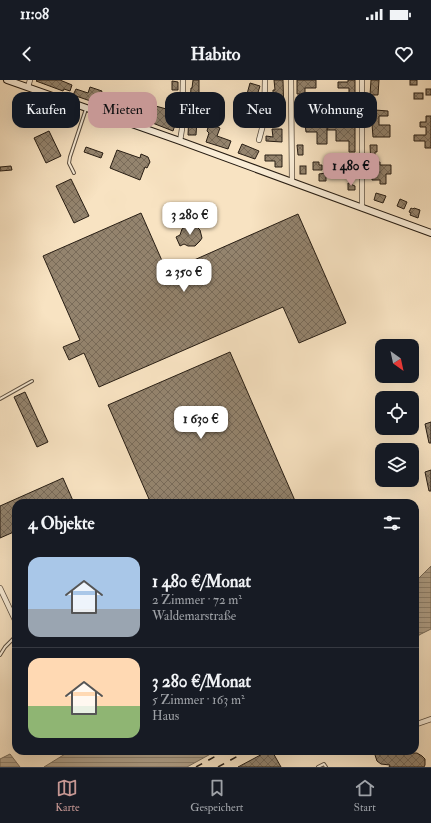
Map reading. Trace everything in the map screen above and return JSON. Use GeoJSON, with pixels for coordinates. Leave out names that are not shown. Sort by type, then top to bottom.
{"type":"FeatureCollection","features":[{"type":"Feature","properties":{"kind":"street"},"geometry":{"type":"LineString","coordinates":[[7,80],[180,141],[431,233]]}},
{"type":"Feature","properties":{"kind":"street"},"geometry":{"type":"LineString","coordinates":[[28,87],[30,80]]}},
{"type":"Feature","properties":{"kind":"street"},"geometry":{"type":"LineString","coordinates":[[180,141],[182,129],[183,80]]}},
{"type":"Feature","properties":{"kind":"street"},"geometry":{"type":"LineString","coordinates":[[259,140],[264,121],[265,80]]}},
{"type":"Feature","properties":{"kind":"street"},"geometry":{"type":"LineString","coordinates":[[291,80],[292,182]]}},
{"type":"Feature","properties":{"kind":"street"},"geometry":{"type":"LineString","coordinates":[[362,80],[362,208]]}},
{"type":"Feature","properties":{"kind":"street"},"geometry":{"type":"LineString","coordinates":[[0,588],[12,614]]}},
{"type":"Feature","properties":{"kind":"street"},"geometry":{"type":"LineString","coordinates":[[419,723],[431,719]]}},
{"type":"Feature","properties":{"kind":"lane"},"geometry":{"type":"LineString","coordinates":[[74,173],[70,163],[70,157],[86,108]]}},
{"type":"Feature","properties":{"kind":"lane"},"geometry":{"type":"LineString","coordinates":[[0,399],[32,381]]}},
{"type":"Feature","properties":{"kind":"lane"},"geometry":{"type":"LineString","coordinates":[[0,656],[5,647],[12,640]]}},
{"type":"Feature","properties":{"kind":"lane"},"geometry":{"type":"LineString","coordinates":[[318,767],[324,764],[326,767]]}},
{"type":"Feature","properties":{"kind":"shaded area"},"geometry":{"type":"Polygon","coordinates":[[[431,566],[431,629],[419,635],[419,578],[431,566]]]}},
{"type":"Feature","properties":{"kind":"shaded area"},"geometry":{"type":"Polygon","coordinates":[[[10,754],[20,767],[0,767],[0,759],[10,754]]]}},
{"type":"Feature","properties":{"kind":"shaded area"},"geometry":{"type":"Polygon","coordinates":[[[64,755],[209,755],[187,767],[44,767],[64,755]]]}},
{"type":"Feature","properties":{"kind":"building"},"geometry":{"type":"Polygon","coordinates":[[[60,80],[72,85],[70,91],[64,89],[63,91],[36,81],[60,80]]]}},
{"type":"Feature","properties":{"kind":"building"},"geometry":{"type":"Polygon","coordinates":[[[193,80],[199,80],[199,92],[191,92],[193,80]]]}},
{"type":"Feature","properties":{"kind":"building"},"geometry":{"type":"Polygon","coordinates":[[[274,80],[283,80],[283,92],[273,92],[273,90],[275,90],[274,80]]]}},
{"type":"Feature","properties":{"kind":"building"},"geometry":{"type":"Polygon","coordinates":[[[297,80],[316,80],[316,88],[305,88],[305,92],[297,92],[297,80]]]}},
{"type":"Feature","properties":{"kind":"building"},"geometry":{"type":"Polygon","coordinates":[[[348,80],[355,80],[355,92],[349,92],[349,88],[338,88],[338,82],[348,82],[348,80]]]}},
{"type":"Feature","properties":{"kind":"building"},"geometry":{"type":"Polygon","coordinates":[[[371,80],[379,80],[378,95],[377,92],[370,92],[371,80]]]}},
{"type":"Feature","properties":{"kind":"building"},"geometry":{"type":"Polygon","coordinates":[[[410,80],[417,80],[417,85],[410,85],[410,80]]]}},
{"type":"Feature","properties":{"kind":"building"},"geometry":{"type":"Polygon","coordinates":[[[172,81],[178,82],[178,90],[172,90],[172,81]]]}},
{"type":"Feature","properties":{"kind":"building"},"geometry":{"type":"Polygon","coordinates":[[[250,83],[260,86],[258,92],[248,92],[250,83]]]}},
{"type":"Feature","properties":{"kind":"building"},"geometry":{"type":"Polygon","coordinates":[[[90,87],[102,91],[102,92],[88,92],[90,87]]]}},
{"type":"Feature","properties":{"kind":"building"},"geometry":{"type":"Polygon","coordinates":[[[76,89],[88,93],[88,100],[80,97],[80,92],[74,92],[76,89]]]}},
{"type":"Feature","properties":{"kind":"building"},"geometry":{"type":"Polygon","coordinates":[[[426,89],[431,89],[431,95],[426,95],[426,89]]]}},
{"type":"Feature","properties":{"kind":"building"},"geometry":{"type":"Polygon","coordinates":[[[414,93],[423,93],[423,99],[414,99],[414,93]]]}},
{"type":"Feature","properties":{"kind":"building"},"geometry":{"type":"Polygon","coordinates":[[[157,106],[165,109],[165,128],[157,125],[157,106]]]}},
{"type":"Feature","properties":{"kind":"building"},"geometry":{"type":"Polygon","coordinates":[[[377,110],[388,111],[388,116],[379,116],[379,125],[390,125],[390,137],[373,137],[372,128],[377,128],[377,110]]]}},
{"type":"Feature","properties":{"kind":"building"},"geometry":{"type":"Polygon","coordinates":[[[426,116],[431,116],[431,148],[425,148],[425,141],[414,141],[414,135],[426,135],[426,127],[420,127],[420,122],[426,122],[426,116]]]}},
{"type":"Feature","properties":{"kind":"building"},"geometry":{"type":"Polygon","coordinates":[[[165,128],[174,128],[173,131],[165,128]]]}},
{"type":"Feature","properties":{"kind":"building"},"geometry":{"type":"Polygon","coordinates":[[[188,128],[196,128],[196,135],[188,135],[188,128]]]}},
{"type":"Feature","properties":{"kind":"building"},"geometry":{"type":"Polygon","coordinates":[[[208,128],[220,128],[217,136],[231,141],[228,149],[206,142],[209,133],[207,131],[208,128]]]}},
{"type":"Feature","properties":{"kind":"building"},"geometry":{"type":"Polygon","coordinates":[[[306,128],[327,128],[327,144],[317,144],[317,132],[306,132],[306,128]]]}},
{"type":"Feature","properties":{"kind":"building"},"geometry":{"type":"Polygon","coordinates":[[[327,128],[355,128],[355,152],[349,152],[349,141],[336,141],[336,130],[327,130],[327,128]]]}},
{"type":"Feature","properties":{"kind":"building"},"geometry":{"type":"Polygon","coordinates":[[[272,129],[282,129],[282,142],[266,141],[266,136],[273,137],[272,129]]]}},
{"type":"Feature","properties":{"kind":"building"},"geometry":{"type":"Polygon","coordinates":[[[49,131],[61,156],[46,163],[34,138],[49,131]]]}},
{"type":"Feature","properties":{"kind":"building"},"geometry":{"type":"Polygon","coordinates":[[[242,144],[259,151],[255,159],[238,153],[242,144]]]}},
{"type":"Feature","properties":{"kind":"building"},"geometry":{"type":"Polygon","coordinates":[[[297,145],[303,145],[303,155],[298,155],[297,145]]]}},
{"type":"Feature","properties":{"kind":"building"},"geometry":{"type":"Polygon","coordinates":[[[370,145],[377,145],[375,162],[380,162],[380,165],[391,165],[391,174],[386,174],[386,184],[380,184],[380,180],[372,180],[370,145]]]}},
{"type":"Feature","properties":{"kind":"building"},"geometry":{"type":"Polygon","coordinates":[[[86,147],[103,153],[101,158],[84,152],[86,147]]]}},
{"type":"Feature","properties":{"kind":"building"},"geometry":{"type":"Polygon","coordinates":[[[117,150],[140,158],[141,154],[148,157],[150,162],[147,168],[145,167],[140,180],[110,168],[117,150]]]}},
{"type":"Feature","properties":{"kind":"building"},"geometry":{"type":"Polygon","coordinates":[[[265,155],[282,155],[282,167],[275,167],[275,161],[265,161],[265,155]]]}},
{"type":"Feature","properties":{"kind":"building"},"geometry":{"type":"Polygon","coordinates":[[[313,162],[319,162],[319,165],[322,165],[322,170],[313,170],[313,162]]]}},
{"type":"Feature","properties":{"kind":"building"},"geometry":{"type":"Polygon","coordinates":[[[349,162],[356,162],[356,169],[349,169],[349,162]]]}},
{"type":"Feature","properties":{"kind":"building"},"geometry":{"type":"Polygon","coordinates":[[[11,166],[12,170],[0,171],[0,167],[11,166]]]}},
{"type":"Feature","properties":{"kind":"building"},"geometry":{"type":"Polygon","coordinates":[[[300,166],[306,166],[306,174],[300,174],[300,166]]]}},
{"type":"Feature","properties":{"kind":"building"},"geometry":{"type":"Polygon","coordinates":[[[332,171],[349,171],[349,178],[342,178],[342,175],[332,175],[332,171]]]}},
{"type":"Feature","properties":{"kind":"building"},"geometry":{"type":"Polygon","coordinates":[[[326,173],[326,181],[319,181],[319,174],[326,173]]]}},
{"type":"Feature","properties":{"kind":"building"},"geometry":{"type":"Polygon","coordinates":[[[71,179],[89,216],[74,223],[56,186],[71,179]]]}},
{"type":"Feature","properties":{"kind":"building"},"geometry":{"type":"Polygon","coordinates":[[[348,183],[355,186],[355,190],[348,190],[348,183]]]}},
{"type":"Feature","properties":{"kind":"building"},"geometry":{"type":"Polygon","coordinates":[[[376,193],[386,196],[383,203],[374,200],[376,193]]]}},
{"type":"Feature","properties":{"kind":"building"},"geometry":{"type":"Polygon","coordinates":[[[400,199],[407,202],[404,209],[397,206],[400,199]]]}},
{"type":"Feature","properties":{"kind":"building"},"geometry":{"type":"Polygon","coordinates":[[[411,208],[420,210],[418,218],[410,215],[411,213],[409,212],[411,208]]]}},
{"type":"Feature","properties":{"kind":"building"},"geometry":{"type":"Polygon","coordinates":[[[141,213],[167,272],[298,214],[346,323],[299,343],[283,307],[99,387],[84,353],[69,360],[63,347],[80,340],[43,256],[141,213]]]}},
{"type":"Feature","properties":{"kind":"building"},"geometry":{"type":"Polygon","coordinates":[[[188,225],[195,225],[200,230],[202,238],[195,246],[188,246],[184,244],[180,246],[176,237],[180,235],[182,229],[188,225]]]}},
{"type":"Feature","properties":{"kind":"building"},"geometry":{"type":"Polygon","coordinates":[[[230,352],[294,499],[149,499],[108,405],[230,352]]]}},
{"type":"Feature","properties":{"kind":"building"},"geometry":{"type":"Polygon","coordinates":[[[25,392],[48,442],[37,447],[14,397],[25,392]]]}},
{"type":"Feature","properties":{"kind":"building"},"geometry":{"type":"Polygon","coordinates":[[[431,422],[431,443],[429,443],[425,424],[431,422]]]}},
{"type":"Feature","properties":{"kind":"building"},"geometry":{"type":"Polygon","coordinates":[[[431,470],[431,491],[429,491],[425,472],[431,470]]]}},
{"type":"Feature","properties":{"kind":"building"},"geometry":{"type":"Polygon","coordinates":[[[63,478],[72,499],[16,499],[63,478]]]}},
{"type":"Feature","properties":{"kind":"building"},"geometry":{"type":"Polygon","coordinates":[[[12,501],[12,533],[0,538],[0,506],[12,501]]]}},
{"type":"Feature","properties":{"kind":"building"},"geometry":{"type":"Polygon","coordinates":[[[419,754],[425,759],[425,765],[424,767],[389,767],[390,765],[381,764],[377,761],[375,755],[419,754]]]}},
{"type":"Feature","properties":{"kind":"building"},"geometry":{"type":"Polygon","coordinates":[[[260,755],[274,755],[281,767],[238,767],[260,755]]]}},
{"type":"Feature","properties":{"kind":"railway"},"geometry":{"type":"LineString","coordinates":[[196,767],[218,755]]}},
{"type":"Feature","properties":{"kind":"railway"},"geometry":{"type":"LineString","coordinates":[[218,767],[240,755]]}}]}
